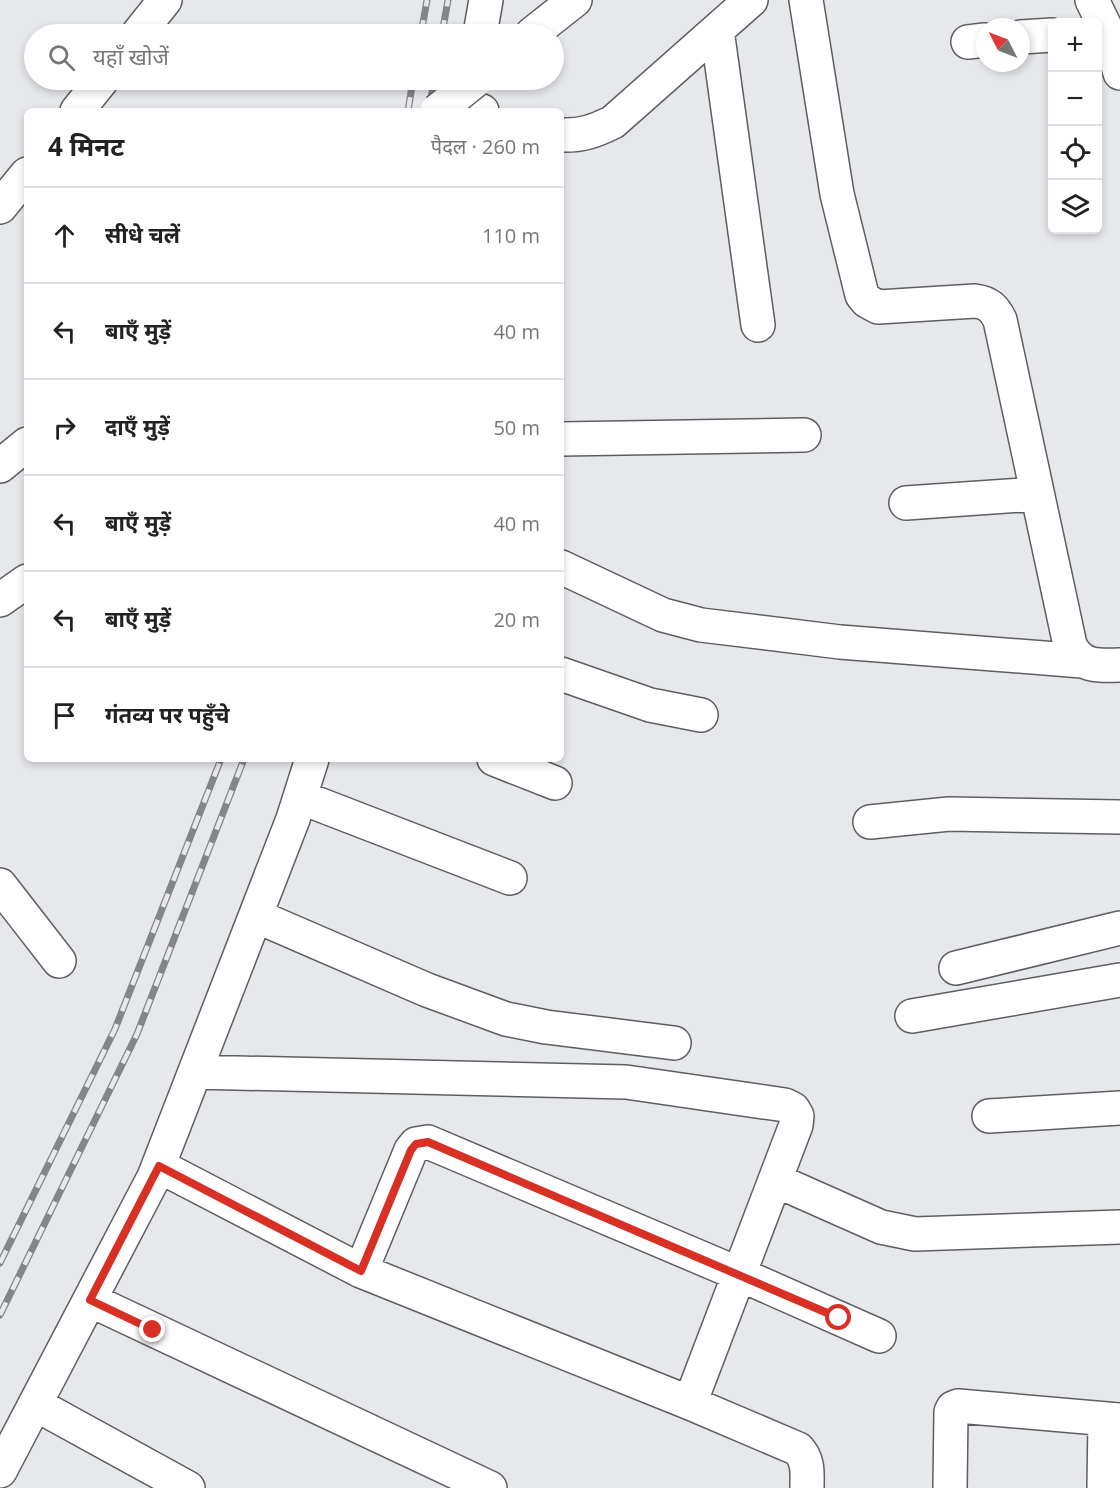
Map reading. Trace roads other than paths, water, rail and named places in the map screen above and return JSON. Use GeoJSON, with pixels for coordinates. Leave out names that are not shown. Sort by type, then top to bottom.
{"type":"FeatureCollection","features":[{"type":"Feature","properties":{"kind":"street"},"geometry":{"type":"LineString","coordinates":[[146,24],[165,0]]}},
{"type":"Feature","properties":{"kind":"street"},"geometry":{"type":"LineString","coordinates":[[482,24],[486,0]]}},
{"type":"Feature","properties":{"kind":"street"},"geometry":{"type":"LineString","coordinates":[[545,24],[575,0]]}},
{"type":"Feature","properties":{"kind":"street"},"geometry":{"type":"LineString","coordinates":[[564,135],[578,136],[613,122],[751,0]]}},
{"type":"Feature","properties":{"kind":"street"},"geometry":{"type":"LineString","coordinates":[[806,0],[837,194],[862,295],[867,302],[879,307],[975,301],[986,303],[994,308],[1000,320],[1070,645],[1082,661]]}},
{"type":"Feature","properties":{"kind":"street"},"geometry":{"type":"LineString","coordinates":[[1092,0],[1098,18]]}},
{"type":"Feature","properties":{"kind":"street"},"geometry":{"type":"LineString","coordinates":[[717,30],[758,325]]}},
{"type":"Feature","properties":{"kind":"street"},"geometry":{"type":"LineString","coordinates":[[1102,30],[1120,73]]}},
{"type":"Feature","properties":{"kind":"street"},"geometry":{"type":"LineString","coordinates":[[1030,36],[1048,34]]}},
{"type":"Feature","properties":{"kind":"street"},"geometry":{"type":"LineString","coordinates":[[79,108],[94,90]]}},
{"type":"Feature","properties":{"kind":"street"},"geometry":{"type":"LineString","coordinates":[[446,108],[474,98]]}},
{"type":"Feature","properties":{"kind":"street"},"geometry":{"type":"LineString","coordinates":[[0,207],[24,178]]}},
{"type":"Feature","properties":{"kind":"street"},"geometry":{"type":"LineString","coordinates":[[564,439],[804,435]]}},
{"type":"Feature","properties":{"kind":"street"},"geometry":{"type":"LineString","coordinates":[[0,466],[24,446]]}},
{"type":"Feature","properties":{"kind":"street"},"geometry":{"type":"LineString","coordinates":[[906,503],[1037,494]]}},
{"type":"Feature","properties":{"kind":"street"},"geometry":{"type":"LineString","coordinates":[[564,568],[663,615],[701,625],[840,642],[1082,661],[1094,666],[1120,665]]}},
{"type":"Feature","properties":{"kind":"street"},"geometry":{"type":"LineString","coordinates":[[0,600],[24,582]]}},
{"type":"Feature","properties":{"kind":"street"},"geometry":{"type":"LineString","coordinates":[[564,675],[650,705],[701,715]]}},
{"type":"Feature","properties":{"kind":"street"},"geometry":{"type":"LineString","coordinates":[[0,1471],[159,1166],[293,819],[311,762]]}},
{"type":"Feature","properties":{"kind":"street"},"geometry":{"type":"LineString","coordinates":[[502,762],[555,783]]}},
{"type":"Feature","properties":{"kind":"street"},"geometry":{"type":"LineString","coordinates":[[300,797],[510,878]]}},
{"type":"Feature","properties":{"kind":"street"},"geometry":{"type":"LineString","coordinates":[[870,822],[949,814],[1120,817]]}},
{"type":"Feature","properties":{"kind":"street"},"geometry":{"type":"LineString","coordinates":[[0,885],[59,961]]}},
{"type":"Feature","properties":{"kind":"street"},"geometry":{"type":"LineString","coordinates":[[256,916],[427,990],[506,1019],[546,1027],[674,1043]]}},
{"type":"Feature","properties":{"kind":"street"},"geometry":{"type":"LineString","coordinates":[[957,968],[1120,928]]}},
{"type":"Feature","properties":{"kind":"street"},"geometry":{"type":"LineString","coordinates":[[912,1016],[1120,980]]}},
{"type":"Feature","properties":{"kind":"street"},"geometry":{"type":"LineString","coordinates":[[195,1072],[626,1082],[793,1108],[797,1116],[796,1125],[690,1403]]}},
{"type":"Feature","properties":{"kind":"street"},"geometry":{"type":"LineString","coordinates":[[989,1116],[1120,1108]]}},
{"type":"Feature","properties":{"kind":"street"},"geometry":{"type":"LineString","coordinates":[[361,1271],[411,1150],[416,1144],[428,1142],[879,1336]]}},
{"type":"Feature","properties":{"kind":"street"},"geometry":{"type":"LineString","coordinates":[[159,1166],[361,1271],[690,1403],[798,1449],[804,1456],[807,1466],[807,1488]]}},
{"type":"Feature","properties":{"kind":"street"},"geometry":{"type":"LineString","coordinates":[[775,1180],[881,1227],[915,1234],[1120,1227]]}},
{"type":"Feature","properties":{"kind":"street"},"geometry":{"type":"LineString","coordinates":[[90,1300],[490,1488]]}},
{"type":"Feature","properties":{"kind":"street"},"geometry":{"type":"LineString","coordinates":[[35,1404],[188,1488]]}},
{"type":"Feature","properties":{"kind":"street"},"geometry":{"type":"LineString","coordinates":[[950,1488],[951,1412],[958,1406],[1112,1420],[1104,1488]]}},
{"type":"Feature","properties":{"kind":"railway"},"geometry":{"type":"LineString","coordinates":[[423,24],[427,0]]}},
{"type":"Feature","properties":{"kind":"railway"},"geometry":{"type":"LineString","coordinates":[[444,24],[448,0]]}},
{"type":"Feature","properties":{"kind":"railway"},"geometry":{"type":"LineString","coordinates":[[408,108],[411,90]]}},
{"type":"Feature","properties":{"kind":"railway"},"geometry":{"type":"LineString","coordinates":[[429,108],[432,90]]}},
{"type":"Feature","properties":{"kind":"railway"},"geometry":{"type":"LineString","coordinates":[[0,1263],[115,1029],[220,762]]}},
{"type":"Feature","properties":{"kind":"railway"},"geometry":{"type":"LineString","coordinates":[[0,1315],[137,1034],[243,762]]}}]}
